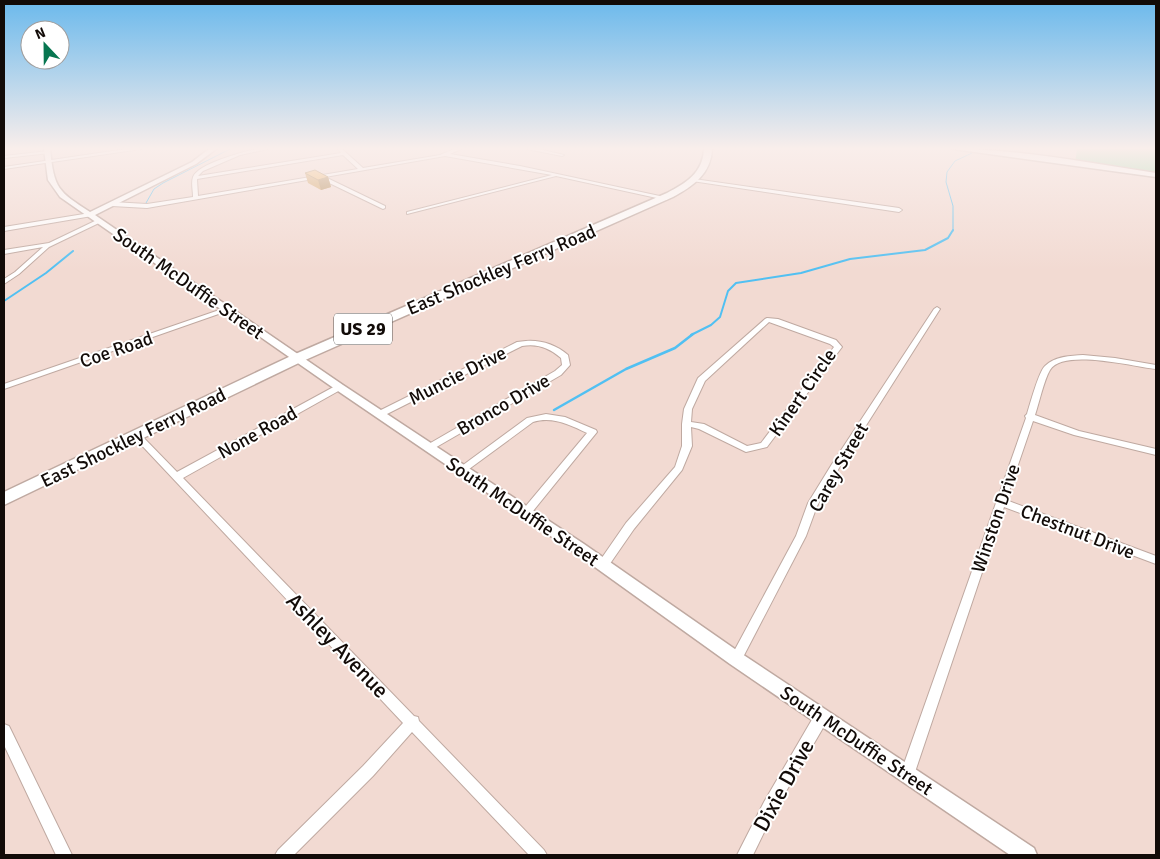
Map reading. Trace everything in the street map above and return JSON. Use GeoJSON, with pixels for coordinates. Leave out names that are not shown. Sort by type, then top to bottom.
{"type":"FeatureCollection","features":[{"type":"Feature","properties":{"kind":"highway","name":"East Shockley Ferry Road"},"geometry":{"type":"LineString","coordinates":[[4,499],[298,358],[666,198],[680,189]]}},
{"type":"Feature","properties":{"kind":"street","name":"South McDuffie Street"},"geometry":{"type":"LineString","coordinates":[[55,189],[339,387],[603,565],[736,659],[1027,855]]}},
{"type":"Feature","properties":{"kind":"street"},"geometry":{"type":"LineString","coordinates":[[4,282],[51,244],[95,218],[112,204],[142,189]]}},
{"type":"Feature","properties":{"kind":"street"},"geometry":{"type":"LineString","coordinates":[[196,189],[196,197]]}},
{"type":"Feature","properties":{"kind":"street"},"geometry":{"type":"LineString","coordinates":[[112,204],[138,206],[243,189]]}},
{"type":"Feature","properties":{"kind":"street"},"geometry":{"type":"LineString","coordinates":[[347,189],[383,207]]}},
{"type":"Feature","properties":{"kind":"street"},"geometry":{"type":"LineString","coordinates":[[409,214],[504,189]]}},
{"type":"Feature","properties":{"kind":"street"},"geometry":{"type":"LineString","coordinates":[[624,189],[666,198]]}},
{"type":"Feature","properties":{"kind":"street"},"geometry":{"type":"LineString","coordinates":[[756,189],[899,210]]}},
{"type":"Feature","properties":{"kind":"street"},"geometry":{"type":"LineString","coordinates":[[4,229],[95,218]]}},
{"type":"Feature","properties":{"kind":"street"},"geometry":{"type":"LineString","coordinates":[[4,252],[51,244]]}},
{"type":"Feature","properties":{"kind":"street","name":"Coe Road"},"geometry":{"type":"LineString","coordinates":[[4,388],[228,309]]}},
{"type":"Feature","properties":{"kind":"street","name":"Carey Street"},"geometry":{"type":"LineString","coordinates":[[736,659],[801,536],[816,498],[936,309]]}},
{"type":"Feature","properties":{"kind":"street","name":"Kinert Circle"},"geometry":{"type":"LineString","coordinates":[[603,565],[630,526],[679,468],[686,446],[686,424],[688,409],[701,380],[767,320],[775,320],[833,342],[838,347],[764,445],[746,450],[701,426],[686,424]]}},
{"type":"Feature","properties":{"kind":"street","name":"Muncie Drive"},"geometry":{"type":"LineString","coordinates":[[380,414],[513,346],[526,342],[535,343]]}},
{"type":"Feature","properties":{"kind":"street","name":"Bronco Drive"},"geometry":{"type":"LineString","coordinates":[[430,448],[563,369],[566,364],[565,357],[561,353],[535,343]]}},
{"type":"Feature","properties":{"kind":"street","name":"Winston Drive"},"geometry":{"type":"LineString","coordinates":[[907,775],[1047,368],[1058,360],[1066,358],[1088,358],[1156,367]]}},
{"type":"Feature","properties":{"kind":"street","name":"None Road"},"geometry":{"type":"LineString","coordinates":[[176,477],[339,387]]}},
{"type":"Feature","properties":{"kind":"street"},"geometry":{"type":"LineString","coordinates":[[1029,416],[1077,433],[1156,452]]}},
{"type":"Feature","properties":{"kind":"street"},"geometry":{"type":"LineString","coordinates":[[462,470],[530,420],[537,417],[559,418],[593,432],[525,513]]}},
{"type":"Feature","properties":{"kind":"street","name":"Ashley Avenue"},"geometry":{"type":"LineString","coordinates":[[136,435],[539,855]]}},
{"type":"Feature","properties":{"kind":"street","name":"Chestnut Drive"},"geometry":{"type":"LineString","coordinates":[[1000,502],[1156,560]]}},
{"type":"Feature","properties":{"kind":"street","name":"Dixie Drive"},"geometry":{"type":"LineString","coordinates":[[745,855],[769,807],[822,716]]}},
{"type":"Feature","properties":{"kind":"street"},"geometry":{"type":"LineString","coordinates":[[283,855],[368,771],[413,722]]}},
{"type":"Feature","properties":{"kind":"street"},"geometry":{"type":"LineString","coordinates":[[4,731],[64,855]]}},
{"type":"Feature","properties":{"kind":"waterway"},"geometry":{"type":"LineString","coordinates":[[146,203],[154,189]]}},
{"type":"Feature","properties":{"kind":"waterway"},"geometry":{"type":"LineString","coordinates":[[948,189],[953,206],[953,230]]}},
{"type":"Feature","properties":{"kind":"waterway"},"geometry":{"type":"LineString","coordinates":[[693,334],[711,325],[720,317],[728,291],[736,283],[801,273],[850,259],[925,250],[948,238],[953,230]]}},
{"type":"Feature","properties":{"kind":"waterway"},"geometry":{"type":"LineString","coordinates":[[4,301],[46,273],[73,251]]}},
{"type":"Feature","properties":{"kind":"waterway"},"geometry":{"type":"LineString","coordinates":[[554,410],[626,369],[675,348],[693,334]]}}]}
